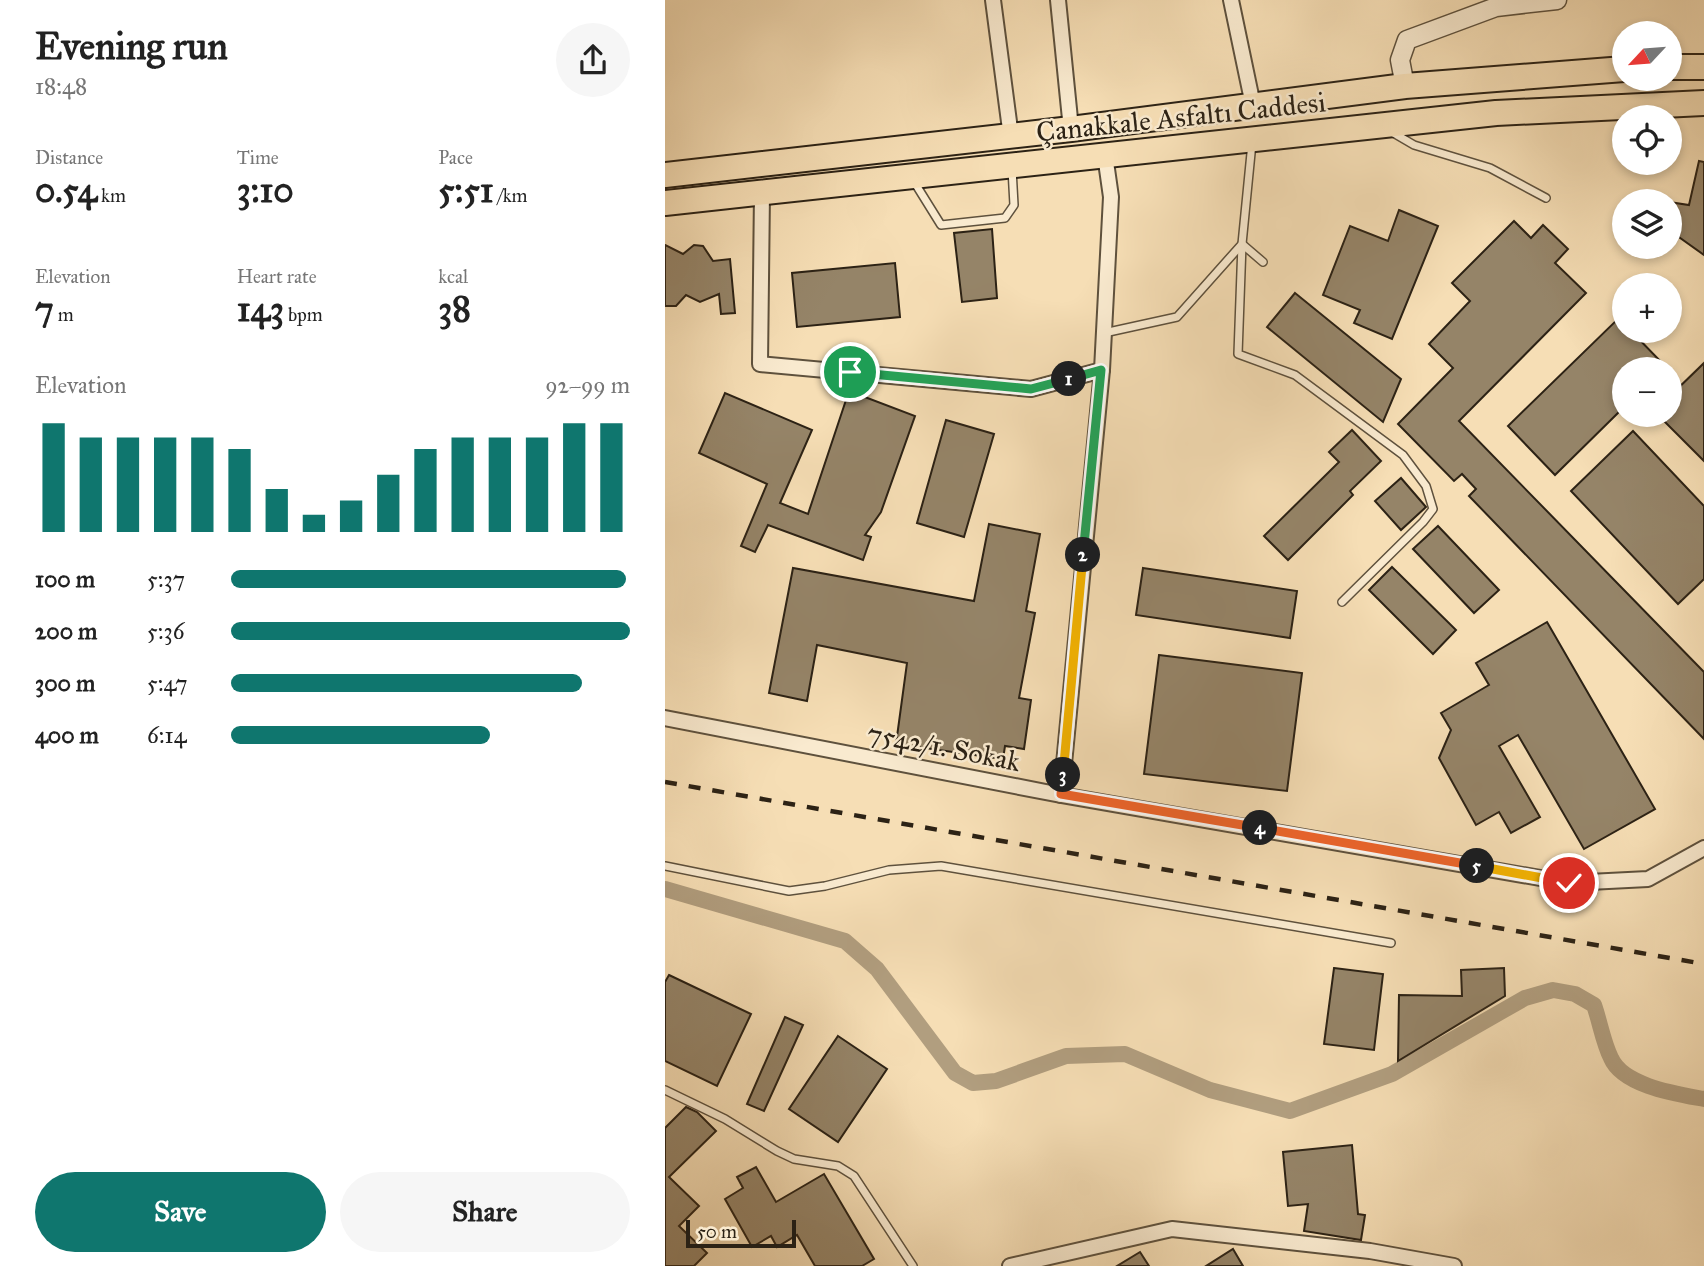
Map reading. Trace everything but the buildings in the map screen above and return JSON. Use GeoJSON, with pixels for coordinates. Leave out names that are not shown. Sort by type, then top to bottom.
{"type":"FeatureCollection","features":[{"type":"Feature","properties":{"kind":"highway"},"geometry":{"type":"LineString","coordinates":[[1682,66],[1704,67]]}},
{"type":"Feature","properties":{"kind":"highway","name":"Çanakkale Asfaltı Caddesi"},"geometry":{"type":"LineString","coordinates":[[665,174],[1071,130],[1405,86],[1612,70]]}},
{"type":"Feature","properties":{"kind":"highway","name":"Çanakkale Asfaltı Caddesi"},"geometry":{"type":"LineString","coordinates":[[665,203],[1496,113],[1704,103]]}},
{"type":"Feature","properties":{"kind":"street"},"geometry":{"type":"LineString","coordinates":[[993,0],[1010,136]]}},
{"type":"Feature","properties":{"kind":"street"},"geometry":{"type":"LineString","coordinates":[[1058,0],[1071,130]]}},
{"type":"Feature","properties":{"kind":"street"},"geometry":{"type":"LineString","coordinates":[[1231,0],[1253,106]]}},
{"type":"Feature","properties":{"kind":"street"},"geometry":{"type":"LineString","coordinates":[[1405,86],[1400,60],[1407,40],[1496,7],[1557,0]]}},
{"type":"Feature","properties":{"kind":"street"},"geometry":{"type":"LineString","coordinates":[[1061,794],[1104,333],[1111,197],[1105,155]]}},
{"type":"Feature","properties":{"kind":"street"},"geometry":{"type":"LineString","coordinates":[[762,193],[760,364],[1031,389],[1101,370]]}},
{"type":"Feature","properties":{"kind":"street","name":"7542/1. Sokak"},"geometry":{"type":"LineString","coordinates":[[665,718],[1061,794],[1569,883],[1648,879],[1704,848]]}},
{"type":"Feature","properties":{"kind":"street"},"geometry":{"type":"LineString","coordinates":[[1010,1266],[1172,1229],[1370,1251],[1454,1266]]}},
{"type":"Feature","properties":{"kind":"lane"},"geometry":{"type":"LineString","coordinates":[[1384,125],[1403,141],[1490,168],[1546,198]]}},
{"type":"Feature","properties":{"kind":"lane"},"geometry":{"type":"LineString","coordinates":[[1253,139],[1241,244],[1238,354],[1295,375],[1403,454],[1431,496],[1433,509],[1423,522],[1342,602]]}},
{"type":"Feature","properties":{"kind":"lane"},"geometry":{"type":"LineString","coordinates":[[911,176],[941,225],[1005,218],[1014,205],[1012,165]]}},
{"type":"Feature","properties":{"kind":"lane"},"geometry":{"type":"LineString","coordinates":[[1241,244],[1263,262]]}},
{"type":"Feature","properties":{"kind":"lane"},"geometry":{"type":"LineString","coordinates":[[1104,333],[1177,317],[1241,244]]}},
{"type":"Feature","properties":{"kind":"lane"},"geometry":{"type":"LineString","coordinates":[[665,866],[789,891],[825,886],[889,870],[941,866],[1391,943]]}},
{"type":"Feature","properties":{"kind":"lane"},"geometry":{"type":"LineString","coordinates":[[665,1090],[725,1119],[776,1151],[794,1158],[838,1166],[854,1176],[913,1266]]}},
{"type":"Feature","properties":{"kind":"waterway"},"geometry":{"type":"LineString","coordinates":[[665,889],[845,941],[877,969],[955,1073],[973,1083],[996,1081],[1066,1056],[1125,1054],[1210,1090],[1290,1111],[1392,1074],[1525,998],[1553,990],[1575,994],[1594,1005],[1611,1058],[1617,1068],[1627,1076],[1652,1087],[1704,1099]]}},
{"type":"Feature","properties":{"kind":"railway"},"geometry":{"type":"LineString","coordinates":[[665,782],[1704,964]]}},
{"type":"Feature","properties":{"kind":"route"},"geometry":{"type":"LineString","coordinates":[[850,372],[1031,389],[1101,370],[1061,794],[1569,883]]}}]}
